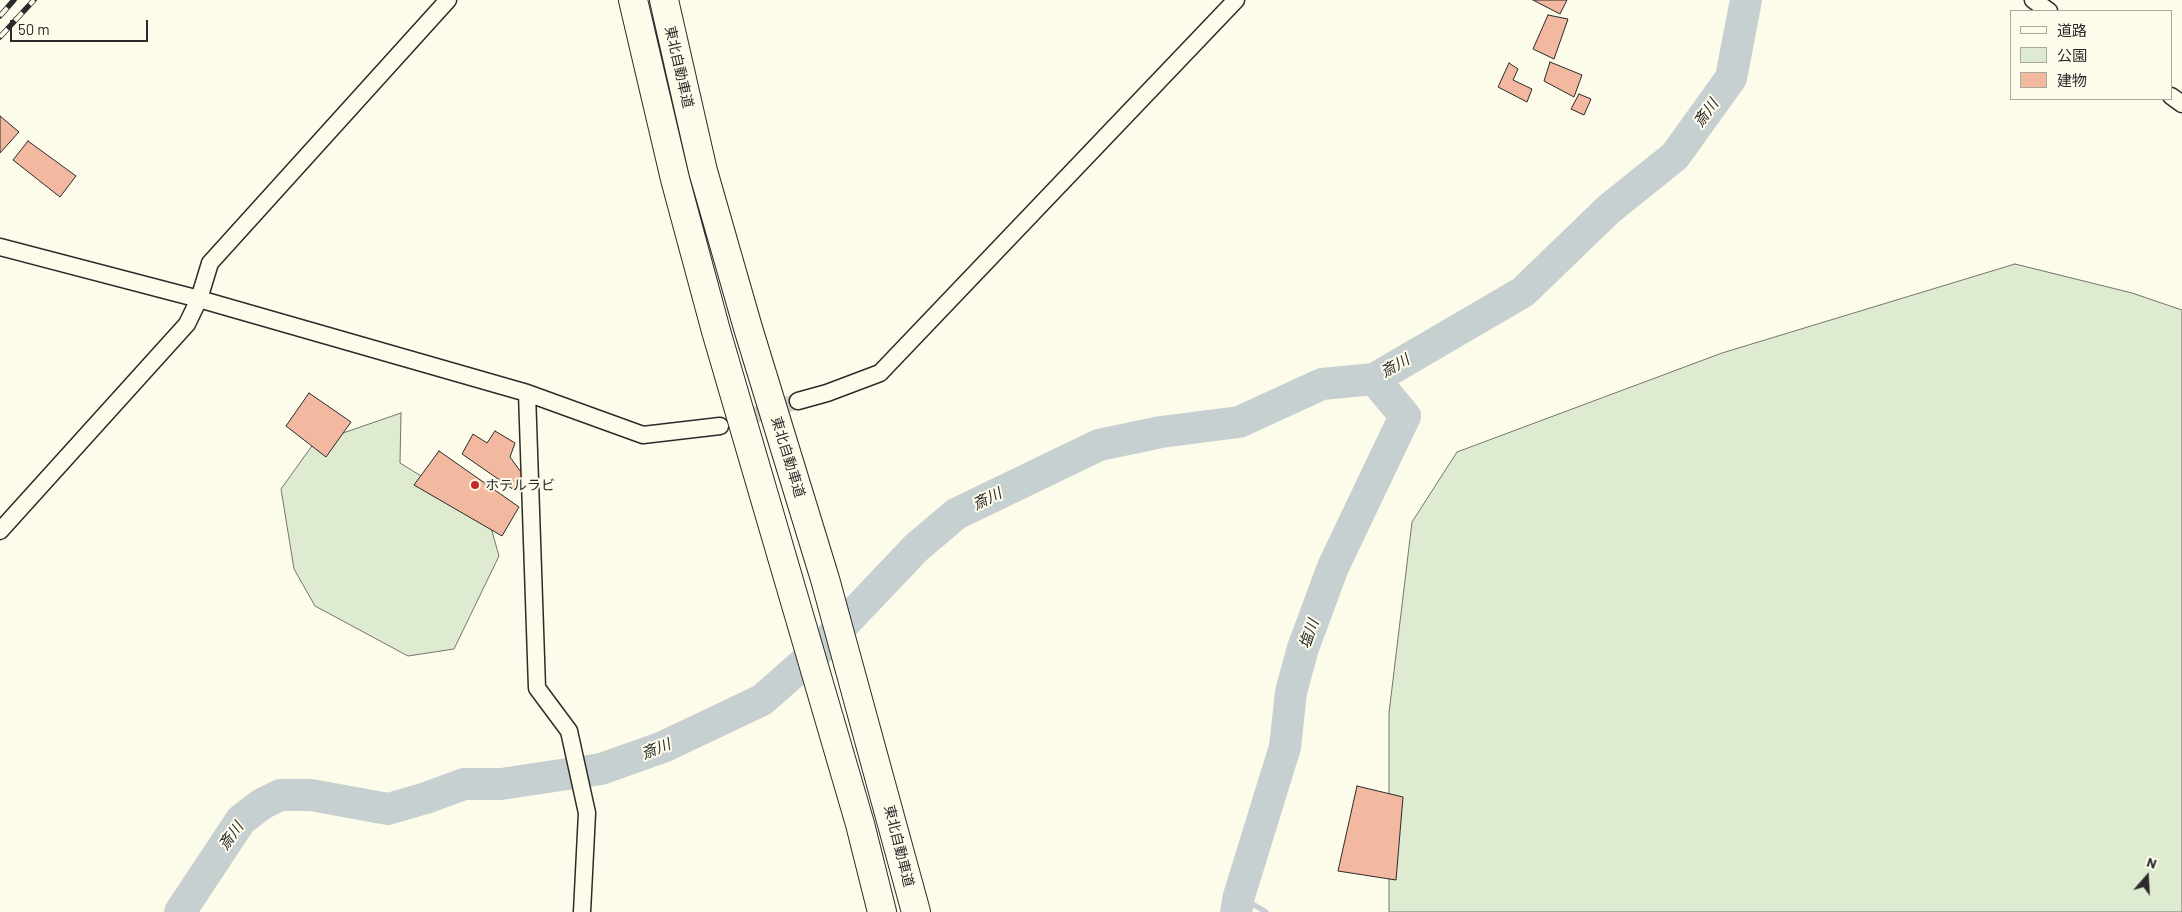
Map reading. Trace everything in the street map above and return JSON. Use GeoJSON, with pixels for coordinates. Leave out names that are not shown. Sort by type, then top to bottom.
{"type":"FeatureCollection","features":[{"type":"Feature","properties":{"kind":"highway"},"geometry":{"type":"LineString","coordinates":[[633,0],[685,217],[860,824],[882,912]]}},
{"type":"Feature","properties":{"kind":"highway","name":"東北自動車道"},"geometry":{"type":"LineString","coordinates":[[664,0],[703,171],[748,328],[825,579],[916,912]]}},
{"type":"Feature","properties":{"kind":"street"},"geometry":{"type":"LineString","coordinates":[[0,532],[187,324],[199,299],[210,262],[448,0]]}},
{"type":"Feature","properties":{"kind":"street"},"geometry":{"type":"LineString","coordinates":[[798,401],[827,393],[880,373],[1236,0]]}},
{"type":"Feature","properties":{"kind":"street"},"geometry":{"type":"LineString","coordinates":[[2033,0],[2048,10]]}},
{"type":"Feature","properties":{"kind":"street"},"geometry":{"type":"LineString","coordinates":[[0,247],[199,299],[527,393],[643,435],[720,426]]}},
{"type":"Feature","properties":{"kind":"street"},"geometry":{"type":"LineString","coordinates":[[527,393],[537,688],[569,731],[588,813],[582,912]]}},
{"type":"Feature","properties":{"kind":"green space"},"geometry":{"type":"Polygon","coordinates":[[[2015,264],[2132,293],[2182,310],[2182,912],[1389,912],[1389,713],[1412,522],[1457,452],[1722,353],[2015,264]]]}},
{"type":"Feature","properties":{"kind":"green space"},"geometry":{"type":"Polygon","coordinates":[[[401,413],[400,463],[488,517],[499,556],[454,649],[408,656],[315,606],[294,569],[281,489],[314,443],[401,413]]]}},
{"type":"Feature","properties":{"kind":"building"},"geometry":{"type":"Polygon","coordinates":[[[1533,0],[1567,0],[1560,14],[1533,0]]]}},
{"type":"Feature","properties":{"kind":"building"},"geometry":{"type":"Polygon","coordinates":[[[1548,15],[1568,19],[1554,59],[1533,49],[1548,15]]]}},
{"type":"Feature","properties":{"kind":"building"},"geometry":{"type":"Polygon","coordinates":[[[1550,62],[1582,75],[1574,97],[1544,81],[1550,62]]]}},
{"type":"Feature","properties":{"kind":"building"},"geometry":{"type":"Polygon","coordinates":[[[1509,63],[1518,69],[1513,80],[1532,89],[1527,102],[1498,87],[1509,63]]]}},
{"type":"Feature","properties":{"kind":"building"},"geometry":{"type":"Polygon","coordinates":[[[1579,94],[1591,99],[1584,115],[1571,109],[1579,94]]]}},
{"type":"Feature","properties":{"kind":"building"},"geometry":{"type":"Polygon","coordinates":[[[0,116],[19,132],[0,153],[0,116]]]}},
{"type":"Feature","properties":{"kind":"building"},"geometry":{"type":"Polygon","coordinates":[[[28,141],[76,176],[60,197],[13,160],[28,141]]]}},
{"type":"Feature","properties":{"kind":"building"},"geometry":{"type":"Polygon","coordinates":[[[309,393],[351,422],[326,457],[286,426],[309,393]]]}},
{"type":"Feature","properties":{"kind":"building"},"geometry":{"type":"Polygon","coordinates":[[[495,431],[515,443],[510,457],[523,475],[514,490],[462,454],[473,434],[487,443],[495,431]]]}},
{"type":"Feature","properties":{"kind":"building"},"geometry":{"type":"Polygon","coordinates":[[[439,451],[519,507],[502,536],[414,485],[439,451]]]}},
{"type":"Feature","properties":{"kind":"building"},"geometry":{"type":"Polygon","coordinates":[[[1357,786],[1403,797],[1396,880],[1338,871],[1357,786]]]}},
{"type":"Feature","properties":{"kind":"waterway","name":"斎川"},"geometry":{"type":"LineString","coordinates":[[180,912],[241,820],[262,804],[280,795],[311,795],[388,809],[464,784],[501,784],[601,769],[663,747],[762,700],[820,649],[916,548],[956,514],[1099,445],[1161,432],[1239,422],[1322,384],[1374,379],[1523,292],[1609,209],[1675,156],[1731,78],[1746,0]]}},
{"type":"Feature","properties":{"kind":"waterway","name":"塩川"},"geometry":{"type":"LineString","coordinates":[[1236,912],[1239,896],[1285,747],[1291,692],[1303,648],[1333,567],[1405,416],[1374,379]]}},
{"type":"Feature","properties":{"kind":"waterway"},"geometry":{"type":"LineString","coordinates":[[1239,896],[1266,912]]}},
{"type":"Feature","properties":{"kind":"tunnel"},"geometry":{"type":"LineString","coordinates":[[733,422],[798,401]]}},
{"type":"Feature","properties":{"kind":"railway"},"geometry":{"type":"LineString","coordinates":[[0,16],[14,0]]}},
{"type":"Feature","properties":{"kind":"railway"},"geometry":{"type":"LineString","coordinates":[[0,37],[34,0]]}},
{"type":"Feature","properties":{"kind":"place","name":"ホテルラビ"},"geometry":{"type":"Point","coordinates":[475,485]}}]}
